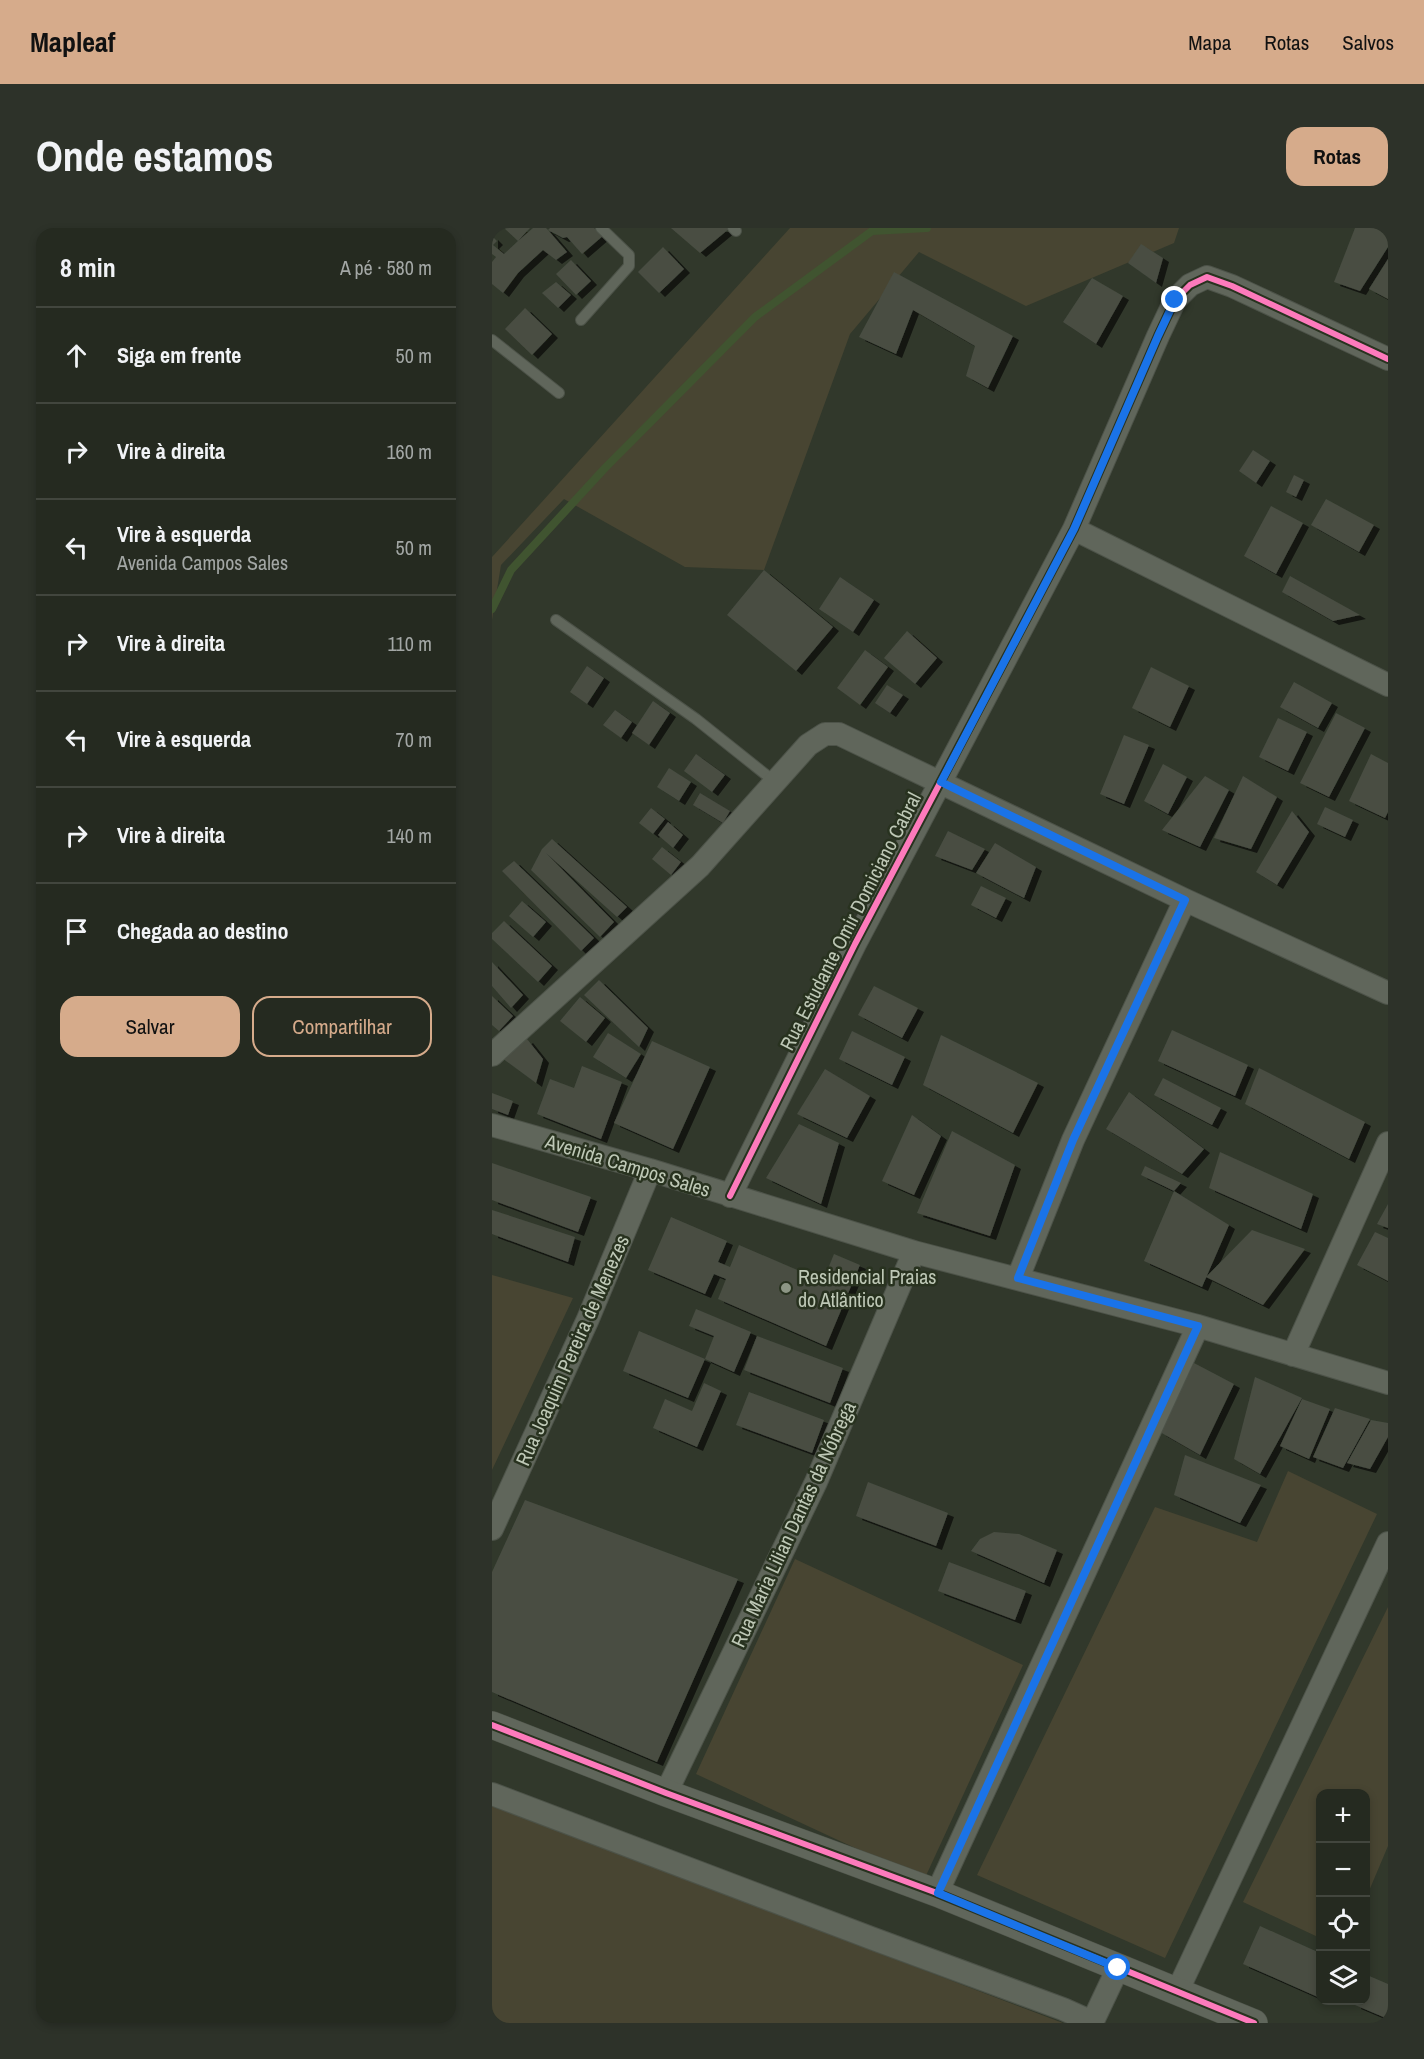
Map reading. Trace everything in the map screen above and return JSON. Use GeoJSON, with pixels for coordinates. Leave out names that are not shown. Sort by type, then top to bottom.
{"type":"FeatureCollection","features":[{"type":"Feature","properties":{"kind":"street","name":"Rua Estudante Omir Domiciano Cabral"},"geometry":{"type":"LineString","coordinates":[[730,1196],[855,944],[1074,529],[1175,300],[1191,285],[1208,277],[1388,359]]}},
{"type":"Feature","properties":{"kind":"street"},"geometry":{"type":"LineString","coordinates":[[1074,529],[1388,684]]}},
{"type":"Feature","properties":{"kind":"street"},"geometry":{"type":"LineString","coordinates":[[492,1055],[700,866],[808,745],[825,734],[839,734],[1185,900],[1388,993]]}},
{"type":"Feature","properties":{"kind":"street"},"geometry":{"type":"LineString","coordinates":[[1018,1278],[1073,1140],[1185,900]]}},
{"type":"Feature","properties":{"kind":"street","name":"Avenida Campos Sales"},"geometry":{"type":"LineString","coordinates":[[492,1125],[650,1170],[914,1252],[1198,1326],[1388,1383]]}},
{"type":"Feature","properties":{"kind":"street"},"geometry":{"type":"LineString","coordinates":[[1293,1355],[1388,1143]]}},
{"type":"Feature","properties":{"kind":"street","name":"Rua Joaquim Pereira de Menezes"},"geometry":{"type":"LineString","coordinates":[[492,1529],[588,1319],[650,1170]]}},
{"type":"Feature","properties":{"kind":"street","name":"Rua Maria Lilian Dantas da Nóbrega"},"geometry":{"type":"LineString","coordinates":[[666,1793],[816,1482],[914,1252]]}},
{"type":"Feature","properties":{"kind":"street"},"geometry":{"type":"LineString","coordinates":[[938,1893],[1198,1326]]}},
{"type":"Feature","properties":{"kind":"street"},"geometry":{"type":"LineString","coordinates":[[1177,1992],[1388,1542]]}},
{"type":"Feature","properties":{"kind":"street"},"geometry":{"type":"LineString","coordinates":[[492,1725],[666,1793],[938,1893],[1254,2023]]}},
{"type":"Feature","properties":{"kind":"street"},"geometry":{"type":"LineString","coordinates":[[492,1794],[1063,2009],[1092,2023],[1118,1968]]}},
{"type":"Feature","properties":{"kind":"lane"},"geometry":{"type":"LineString","coordinates":[[581,320],[629,266],[629,255],[601,228]]}},
{"type":"Feature","properties":{"kind":"lane"},"geometry":{"type":"LineString","coordinates":[[492,340],[559,393]]}},
{"type":"Feature","properties":{"kind":"lane"},"geometry":{"type":"LineString","coordinates":[[556,620],[696,719],[775,782]]}},
{"type":"Feature","properties":{"kind":"shaded area"},"geometry":{"type":"Polygon","coordinates":[[[790,228],[1179,228],[1174,243],[1026,306],[919,252],[850,334],[764,570],[685,567],[564,499],[501,565],[492,620],[492,557],[790,228]]]}},
{"type":"Feature","properties":{"kind":"shaded area"},"geometry":{"type":"Polygon","coordinates":[[[492,1275],[573,1298],[492,1470],[492,1275]]]}},
{"type":"Feature","properties":{"kind":"shaded area"},"geometry":{"type":"Polygon","coordinates":[[[1288,1471],[1377,1514],[1165,1958],[977,1875],[1155,1507],[1257,1542],[1288,1471]]]}},
{"type":"Feature","properties":{"kind":"shaded area"},"geometry":{"type":"Polygon","coordinates":[[[795,1559],[1023,1665],[924,1880],[696,1774],[795,1559]]]}},
{"type":"Feature","properties":{"kind":"shaded area"},"geometry":{"type":"Polygon","coordinates":[[[1388,1607],[1388,1846],[1370,1889],[1370,1789],[1316,1789],[1316,1936],[1243,1902],[1388,1607]]]}},
{"type":"Feature","properties":{"kind":"shaded area"},"geometry":{"type":"Polygon","coordinates":[[[492,1806],[1063,2023],[492,2023],[492,1806]]]}},
{"type":"Feature","properties":{"kind":"building"},"geometry":{"type":"Polygon","coordinates":[[[504,228],[530,228],[518,241],[504,228]]]}},
{"type":"Feature","properties":{"kind":"building"},"geometry":{"type":"Polygon","coordinates":[[[533,228],[546,228],[567,252],[556,260],[543,250],[518,273],[503,293],[492,284],[492,262],[496,257],[492,254],[492,236],[497,241],[493,245],[504,254],[533,228]]]}},
{"type":"Feature","properties":{"kind":"building"},"geometry":{"type":"Polygon","coordinates":[[[550,228],[594,228],[604,235],[582,254],[567,237],[563,238],[548,230],[550,228]]]}},
{"type":"Feature","properties":{"kind":"building"},"geometry":{"type":"Polygon","coordinates":[[[671,228],[730,228],[700,253],[671,228]]]}},
{"type":"Feature","properties":{"kind":"building"},"geometry":{"type":"Polygon","coordinates":[[[1355,228],[1388,228],[1388,247],[1360,291],[1334,282],[1355,228]]]}},
{"type":"Feature","properties":{"kind":"building"},"geometry":{"type":"Polygon","coordinates":[[[1141,244],[1163,258],[1156,283],[1128,263],[1141,244]]]}},
{"type":"Feature","properties":{"kind":"building"},"geometry":{"type":"Polygon","coordinates":[[[663,247],[684,269],[659,293],[638,272],[663,247]]]}},
{"type":"Feature","properties":{"kind":"building"},"geometry":{"type":"Polygon","coordinates":[[[1388,259],[1388,299],[1369,289],[1388,259]]]}},
{"type":"Feature","properties":{"kind":"building"},"geometry":{"type":"Polygon","coordinates":[[[571,260],[591,281],[576,295],[556,274],[571,260]]]}},
{"type":"Feature","properties":{"kind":"building"},"geometry":{"type":"Polygon","coordinates":[[[894,272],[1013,336],[988,388],[966,376],[975,346],[913,310],[896,354],[859,337],[894,272]]]}},
{"type":"Feature","properties":{"kind":"building"},"geometry":{"type":"Polygon","coordinates":[[[1092,278],[1123,296],[1096,344],[1063,322],[1092,278]]]}},
{"type":"Feature","properties":{"kind":"building"},"geometry":{"type":"Polygon","coordinates":[[[556,282],[571,295],[558,308],[542,293],[556,282]]]}},
{"type":"Feature","properties":{"kind":"building"},"geometry":{"type":"Polygon","coordinates":[[[525,308],[552,334],[532,355],[505,329],[525,308]]]}},
{"type":"Feature","properties":{"kind":"building"},"geometry":{"type":"Polygon","coordinates":[[[1253,450],[1270,461],[1256,483],[1239,471],[1253,450]]]}},
{"type":"Feature","properties":{"kind":"building"},"geometry":{"type":"Polygon","coordinates":[[[1294,475],[1304,480],[1296,497],[1286,492],[1294,475]]]}},
{"type":"Feature","properties":{"kind":"building"},"geometry":{"type":"Polygon","coordinates":[[[1326,499],[1374,525],[1359,552],[1311,525],[1326,499]]]}},
{"type":"Feature","properties":{"kind":"building"},"geometry":{"type":"Polygon","coordinates":[[[1271,506],[1303,523],[1276,574],[1244,556],[1271,506]]]}},
{"type":"Feature","properties":{"kind":"building"},"geometry":{"type":"Polygon","coordinates":[[[764,570],[833,627],[796,671],[727,615],[764,570]]]}},
{"type":"Feature","properties":{"kind":"building"},"geometry":{"type":"Polygon","coordinates":[[[1290,576],[1360,615],[1333,621],[1282,592],[1290,576]]]}},
{"type":"Feature","properties":{"kind":"building"},"geometry":{"type":"Polygon","coordinates":[[[840,577],[874,600],[853,632],[819,609],[840,577]]]}},
{"type":"Feature","properties":{"kind":"building"},"geometry":{"type":"Polygon","coordinates":[[[907,631],[937,658],[915,684],[884,658],[907,631]]]}},
{"type":"Feature","properties":{"kind":"building"},"geometry":{"type":"Polygon","coordinates":[[[865,650],[888,667],[860,705],[837,688],[865,650]]]}},
{"type":"Feature","properties":{"kind":"building"},"geometry":{"type":"Polygon","coordinates":[[[587,666],[604,678],[587,704],[570,692],[587,666]]]}},
{"type":"Feature","properties":{"kind":"building"},"geometry":{"type":"Polygon","coordinates":[[[1151,667],[1189,686],[1170,727],[1132,708],[1151,667]]]}},
{"type":"Feature","properties":{"kind":"building"},"geometry":{"type":"Polygon","coordinates":[[[1294,682],[1332,703],[1318,728],[1280,707],[1294,682]]]}},
{"type":"Feature","properties":{"kind":"building"},"geometry":{"type":"Polygon","coordinates":[[[887,685],[903,695],[890,713],[875,703],[887,685]]]}},
{"type":"Feature","properties":{"kind":"building"},"geometry":{"type":"Polygon","coordinates":[[[653,701],[670,713],[649,745],[632,733],[653,701]]]}},
{"type":"Feature","properties":{"kind":"building"},"geometry":{"type":"Polygon","coordinates":[[[615,710],[632,722],[621,738],[603,725],[615,710]]]}},
{"type":"Feature","properties":{"kind":"building"},"geometry":{"type":"Polygon","coordinates":[[[1336,713],[1365,728],[1329,797],[1300,783],[1336,713]]]}},
{"type":"Feature","properties":{"kind":"building"},"geometry":{"type":"Polygon","coordinates":[[[1278,718],[1307,732],[1288,771],[1259,757],[1278,718]]]}},
{"type":"Feature","properties":{"kind":"building"},"geometry":{"type":"Polygon","coordinates":[[[1124,735],[1149,745],[1124,804],[1100,794],[1124,735]]]}},
{"type":"Feature","properties":{"kind":"building"},"geometry":{"type":"Polygon","coordinates":[[[696,754],[725,775],[712,792],[684,771],[696,754]]]}},
{"type":"Feature","properties":{"kind":"building"},"geometry":{"type":"Polygon","coordinates":[[[1371,754],[1388,763],[1388,812],[1385,818],[1349,801],[1371,754]]]}},
{"type":"Feature","properties":{"kind":"building"},"geometry":{"type":"Polygon","coordinates":[[[1163,764],[1187,777],[1168,814],[1144,801],[1163,764]]]}},
{"type":"Feature","properties":{"kind":"building"},"geometry":{"type":"Polygon","coordinates":[[[669,768],[691,782],[679,801],[657,787],[669,768]]]}},
{"type":"Feature","properties":{"kind":"building"},"geometry":{"type":"Polygon","coordinates":[[[1205,776],[1229,790],[1200,847],[1162,830],[1205,776]]]}},
{"type":"Feature","properties":{"kind":"building"},"geometry":{"type":"Polygon","coordinates":[[[1243,776],[1277,797],[1251,849],[1214,838],[1243,776]]]}},
{"type":"Feature","properties":{"kind":"building"},"geometry":{"type":"Polygon","coordinates":[[[700,793],[730,811],[723,823],[693,805],[700,793]]]}},
{"type":"Feature","properties":{"kind":"building"},"geometry":{"type":"Polygon","coordinates":[[[1325,807],[1353,820],[1345,837],[1317,824],[1325,807]]]}},
{"type":"Feature","properties":{"kind":"building"},"geometry":{"type":"Polygon","coordinates":[[[651,808],[665,819],[653,834],[639,823],[651,808]]]}},
{"type":"Feature","properties":{"kind":"building"},"geometry":{"type":"Polygon","coordinates":[[[1292,811],[1309,832],[1277,885],[1256,872],[1292,811]]]}},
{"type":"Feature","properties":{"kind":"building"},"geometry":{"type":"Polygon","coordinates":[[[668,822],[683,835],[673,848],[658,835],[668,822]]]}},
{"type":"Feature","properties":{"kind":"building"},"geometry":{"type":"Polygon","coordinates":[[[948,831],[985,849],[972,870],[935,856],[948,831]]]}},
{"type":"Feature","properties":{"kind":"building"},"geometry":{"type":"Polygon","coordinates":[[[552,839],[627,907],[617,917],[546,853],[614,922],[600,937],[531,870],[542,849],[552,839]]]}},
{"type":"Feature","properties":{"kind":"building"},"geometry":{"type":"Polygon","coordinates":[[[995,843],[1036,867],[1024,898],[976,873],[995,843]]]}},
{"type":"Feature","properties":{"kind":"building"},"geometry":{"type":"Polygon","coordinates":[[[662,847],[681,862],[671,875],[652,859],[662,847]]]}},
{"type":"Feature","properties":{"kind":"building"},"geometry":{"type":"Polygon","coordinates":[[[514,861],[594,938],[581,951],[502,871],[514,861]]]}},
{"type":"Feature","properties":{"kind":"building"},"geometry":{"type":"Polygon","coordinates":[[[981,886],[1006,898],[996,918],[971,905],[981,886]]]}},
{"type":"Feature","properties":{"kind":"building"},"geometry":{"type":"Polygon","coordinates":[[[522,901],[546,922],[533,937],[509,916],[522,901]]]}},
{"type":"Feature","properties":{"kind":"building"},"geometry":{"type":"Polygon","coordinates":[[[504,921],[552,966],[538,982],[492,939],[492,933],[504,921]]]}},
{"type":"Feature","properties":{"kind":"building"},"geometry":{"type":"Polygon","coordinates":[[[492,962],[523,995],[511,1008],[492,986],[492,962]]]}},
{"type":"Feature","properties":{"kind":"building"},"geometry":{"type":"Polygon","coordinates":[[[599,980],[648,1028],[639,1047],[584,995],[599,980]]]}},
{"type":"Feature","properties":{"kind":"building"},"geometry":{"type":"Polygon","coordinates":[[[874,986],[918,1008],[902,1038],[858,1015],[874,986]]]}},
{"type":"Feature","properties":{"kind":"building"},"geometry":{"type":"Polygon","coordinates":[[[492,996],[513,1016],[499,1031],[492,1025],[492,996]]]}},
{"type":"Feature","properties":{"kind":"building"},"geometry":{"type":"Polygon","coordinates":[[[580,997],[605,1018],[586,1042],[560,1021],[580,997]]]}},
{"type":"Feature","properties":{"kind":"building"},"geometry":{"type":"Polygon","coordinates":[[[1172,1030],[1248,1065],[1235,1096],[1158,1061],[1172,1030]]]}},
{"type":"Feature","properties":{"kind":"building"},"geometry":{"type":"Polygon","coordinates":[[[852,1031],[905,1057],[892,1085],[839,1059],[852,1031]]]}},
{"type":"Feature","properties":{"kind":"building"},"geometry":{"type":"Polygon","coordinates":[[[608,1033],[641,1054],[626,1078],[593,1057],[608,1033]]]}},
{"type":"Feature","properties":{"kind":"building"},"geometry":{"type":"Polygon","coordinates":[[[941,1035],[1038,1083],[1013,1133],[923,1085],[941,1035]]]}},
{"type":"Feature","properties":{"kind":"building"},"geometry":{"type":"Polygon","coordinates":[[[527,1039],[543,1059],[536,1083],[502,1058],[527,1039]]]}},
{"type":"Feature","properties":{"kind":"building"},"geometry":{"type":"Polygon","coordinates":[[[652,1041],[710,1067],[673,1149],[614,1123],[652,1041]]]}},
{"type":"Feature","properties":{"kind":"building"},"geometry":{"type":"Polygon","coordinates":[[[582,1066],[622,1082],[601,1139],[537,1114],[550,1079],[574,1088],[582,1066]]]}},
{"type":"Feature","properties":{"kind":"building"},"geometry":{"type":"Polygon","coordinates":[[[1259,1068],[1365,1122],[1349,1159],[1245,1104],[1259,1068]]]}},
{"type":"Feature","properties":{"kind":"building"},"geometry":{"type":"Polygon","coordinates":[[[825,1069],[870,1096],[847,1138],[797,1114],[825,1069]]]}},
{"type":"Feature","properties":{"kind":"building"},"geometry":{"type":"Polygon","coordinates":[[[1163,1078],[1221,1108],[1212,1125],[1154,1095],[1163,1078]]]}},
{"type":"Feature","properties":{"kind":"building"},"geometry":{"type":"Polygon","coordinates":[[[1129,1092],[1204,1149],[1182,1174],[1106,1129],[1129,1092]]]}},
{"type":"Feature","properties":{"kind":"building"},"geometry":{"type":"Polygon","coordinates":[[[492,1093],[513,1101],[508,1115],[492,1109],[492,1093]]]}},
{"type":"Feature","properties":{"kind":"building"},"geometry":{"type":"Polygon","coordinates":[[[912,1115],[941,1136],[914,1195],[882,1181],[912,1115]]]}},
{"type":"Feature","properties":{"kind":"building"},"geometry":{"type":"Polygon","coordinates":[[[799,1124],[839,1143],[821,1204],[766,1178],[799,1124]]]}},
{"type":"Feature","properties":{"kind":"building"},"geometry":{"type":"Polygon","coordinates":[[[952,1131],[1015,1165],[990,1236],[917,1213],[952,1131]]]}},
{"type":"Feature","properties":{"kind":"building"},"geometry":{"type":"Polygon","coordinates":[[[1220,1152],[1313,1194],[1301,1229],[1209,1188],[1220,1152]]]}},
{"type":"Feature","properties":{"kind":"building"},"geometry":{"type":"Polygon","coordinates":[[[492,1163],[591,1197],[578,1232],[492,1200],[492,1163]]]}},
{"type":"Feature","properties":{"kind":"building"},"geometry":{"type":"Polygon","coordinates":[[[1145,1166],[1181,1183],[1174,1191],[1141,1175],[1145,1166]]]}},
{"type":"Feature","properties":{"kind":"building"},"geometry":{"type":"Polygon","coordinates":[[[1174,1191],[1229,1225],[1202,1287],[1144,1261],[1174,1191]]]}},
{"type":"Feature","properties":{"kind":"building"},"geometry":{"type":"Polygon","coordinates":[[[1388,1204],[1388,1228],[1377,1224],[1388,1204]]]}},
{"type":"Feature","properties":{"kind":"building"},"geometry":{"type":"Polygon","coordinates":[[[492,1210],[575,1237],[568,1262],[492,1234],[492,1210]]]}},
{"type":"Feature","properties":{"kind":"building","name":"Residencial Praias do Atlântico"},"geometry":{"type":"Polygon","coordinates":[[[671,1217],[727,1241],[718,1262],[730,1267],[739,1245],[823,1281],[834,1254],[860,1265],[826,1346],[718,1299],[726,1279],[714,1274],[705,1294],[648,1270],[671,1217]]]}},
{"type":"Feature","properties":{"kind":"building"},"geometry":{"type":"Polygon","coordinates":[[[1252,1230],[1305,1249],[1263,1305],[1206,1277],[1252,1230]]]}},
{"type":"Feature","properties":{"kind":"building"},"geometry":{"type":"Polygon","coordinates":[[[1375,1232],[1388,1238],[1388,1281],[1357,1265],[1375,1232]]]}},
{"type":"Feature","properties":{"kind":"building"},"geometry":{"type":"Polygon","coordinates":[[[696,1309],[751,1332],[734,1372],[705,1359],[714,1336],[689,1326],[696,1309]]]}},
{"type":"Feature","properties":{"kind":"building"},"geometry":{"type":"Polygon","coordinates":[[[639,1331],[705,1359],[688,1398],[623,1371],[639,1331]]]}},
{"type":"Feature","properties":{"kind":"building"},"geometry":{"type":"Polygon","coordinates":[[[757,1336],[843,1368],[830,1403],[744,1370],[757,1336]]]}},
{"type":"Feature","properties":{"kind":"building"},"geometry":{"type":"Polygon","coordinates":[[[1194,1363],[1234,1384],[1200,1455],[1160,1432],[1194,1363]]]}},
{"type":"Feature","properties":{"kind":"building"},"geometry":{"type":"Polygon","coordinates":[[[1255,1377],[1302,1398],[1260,1474],[1234,1459],[1255,1377]]]}},
{"type":"Feature","properties":{"kind":"building"},"geometry":{"type":"Polygon","coordinates":[[[704,1383],[721,1391],[697,1447],[653,1428],[665,1399],[692,1411],[704,1383]]]}},
{"type":"Feature","properties":{"kind":"building"},"geometry":{"type":"Polygon","coordinates":[[[749,1392],[824,1420],[812,1453],[736,1425],[749,1392]]]}},
{"type":"Feature","properties":{"kind":"building"},"geometry":{"type":"Polygon","coordinates":[[[1302,1399],[1330,1409],[1309,1459],[1280,1446],[1302,1399]]]}},
{"type":"Feature","properties":{"kind":"building"},"geometry":{"type":"Polygon","coordinates":[[[1335,1408],[1370,1419],[1343,1468],[1313,1457],[1335,1408]]]}},
{"type":"Feature","properties":{"kind":"building"},"geometry":{"type":"Polygon","coordinates":[[[1371,1420],[1388,1423],[1388,1437],[1370,1469],[1347,1463],[1371,1420]]]}},
{"type":"Feature","properties":{"kind":"building"},"geometry":{"type":"Polygon","coordinates":[[[1185,1455],[1261,1485],[1240,1523],[1174,1495],[1185,1455]]]}},
{"type":"Feature","properties":{"kind":"building"},"geometry":{"type":"Polygon","coordinates":[[[868,1482],[948,1513],[936,1546],[856,1516],[868,1482]]]}},
{"type":"Feature","properties":{"kind":"building"},"geometry":{"type":"Polygon","coordinates":[[[525,1500],[738,1579],[657,1762],[492,1692],[492,1572],[525,1500]]]}},
{"type":"Feature","properties":{"kind":"building"},"geometry":{"type":"Polygon","coordinates":[[[994,1532],[1019,1534],[1057,1550],[1044,1583],[971,1551],[980,1539],[994,1532]]]}},
{"type":"Feature","properties":{"kind":"building"},"geometry":{"type":"Polygon","coordinates":[[[949,1562],[1026,1591],[1015,1620],[938,1591],[949,1562]]]}},
{"type":"Feature","properties":{"kind":"building"},"geometry":{"type":"Polygon","coordinates":[[[1260,1926],[1316,1951],[1316,1996],[1243,1964],[1260,1926]]]}},
{"type":"Feature","properties":{"kind":"building"},"geometry":{"type":"Polygon","coordinates":[[[1370,1976],[1388,1984],[1388,2019],[1355,2005],[1370,2005],[1370,1976]]]}},
{"type":"Feature","properties":{"kind":"waterway"},"geometry":{"type":"LineString","coordinates":[[492,609],[511,570],[605,468],[755,317],[872,231],[927,228]]}},
{"type":"Feature","properties":{"kind":"cycle path"},"geometry":{"type":"LineString","coordinates":[[730,1196],[855,944],[1074,529],[1175,300],[1190,285],[1207,277],[1232,286],[1388,359]]}},
{"type":"Feature","properties":{"kind":"cycle path"},"geometry":{"type":"LineString","coordinates":[[492,1725],[666,1793],[937,1893],[1254,2023]]}},
{"type":"Feature","properties":{"kind":"place","name":"Residencial Praias do Atlântico"},"geometry":{"type":"Point","coordinates":[786,1288]}},
{"type":"Feature","properties":{"kind":"route"},"geometry":{"type":"LineString","coordinates":[[1118,1968],[938,1893],[1198,1326],[1018,1278],[1073,1140],[1185,900],[941,782],[1074,529],[1175,300]]}}]}
